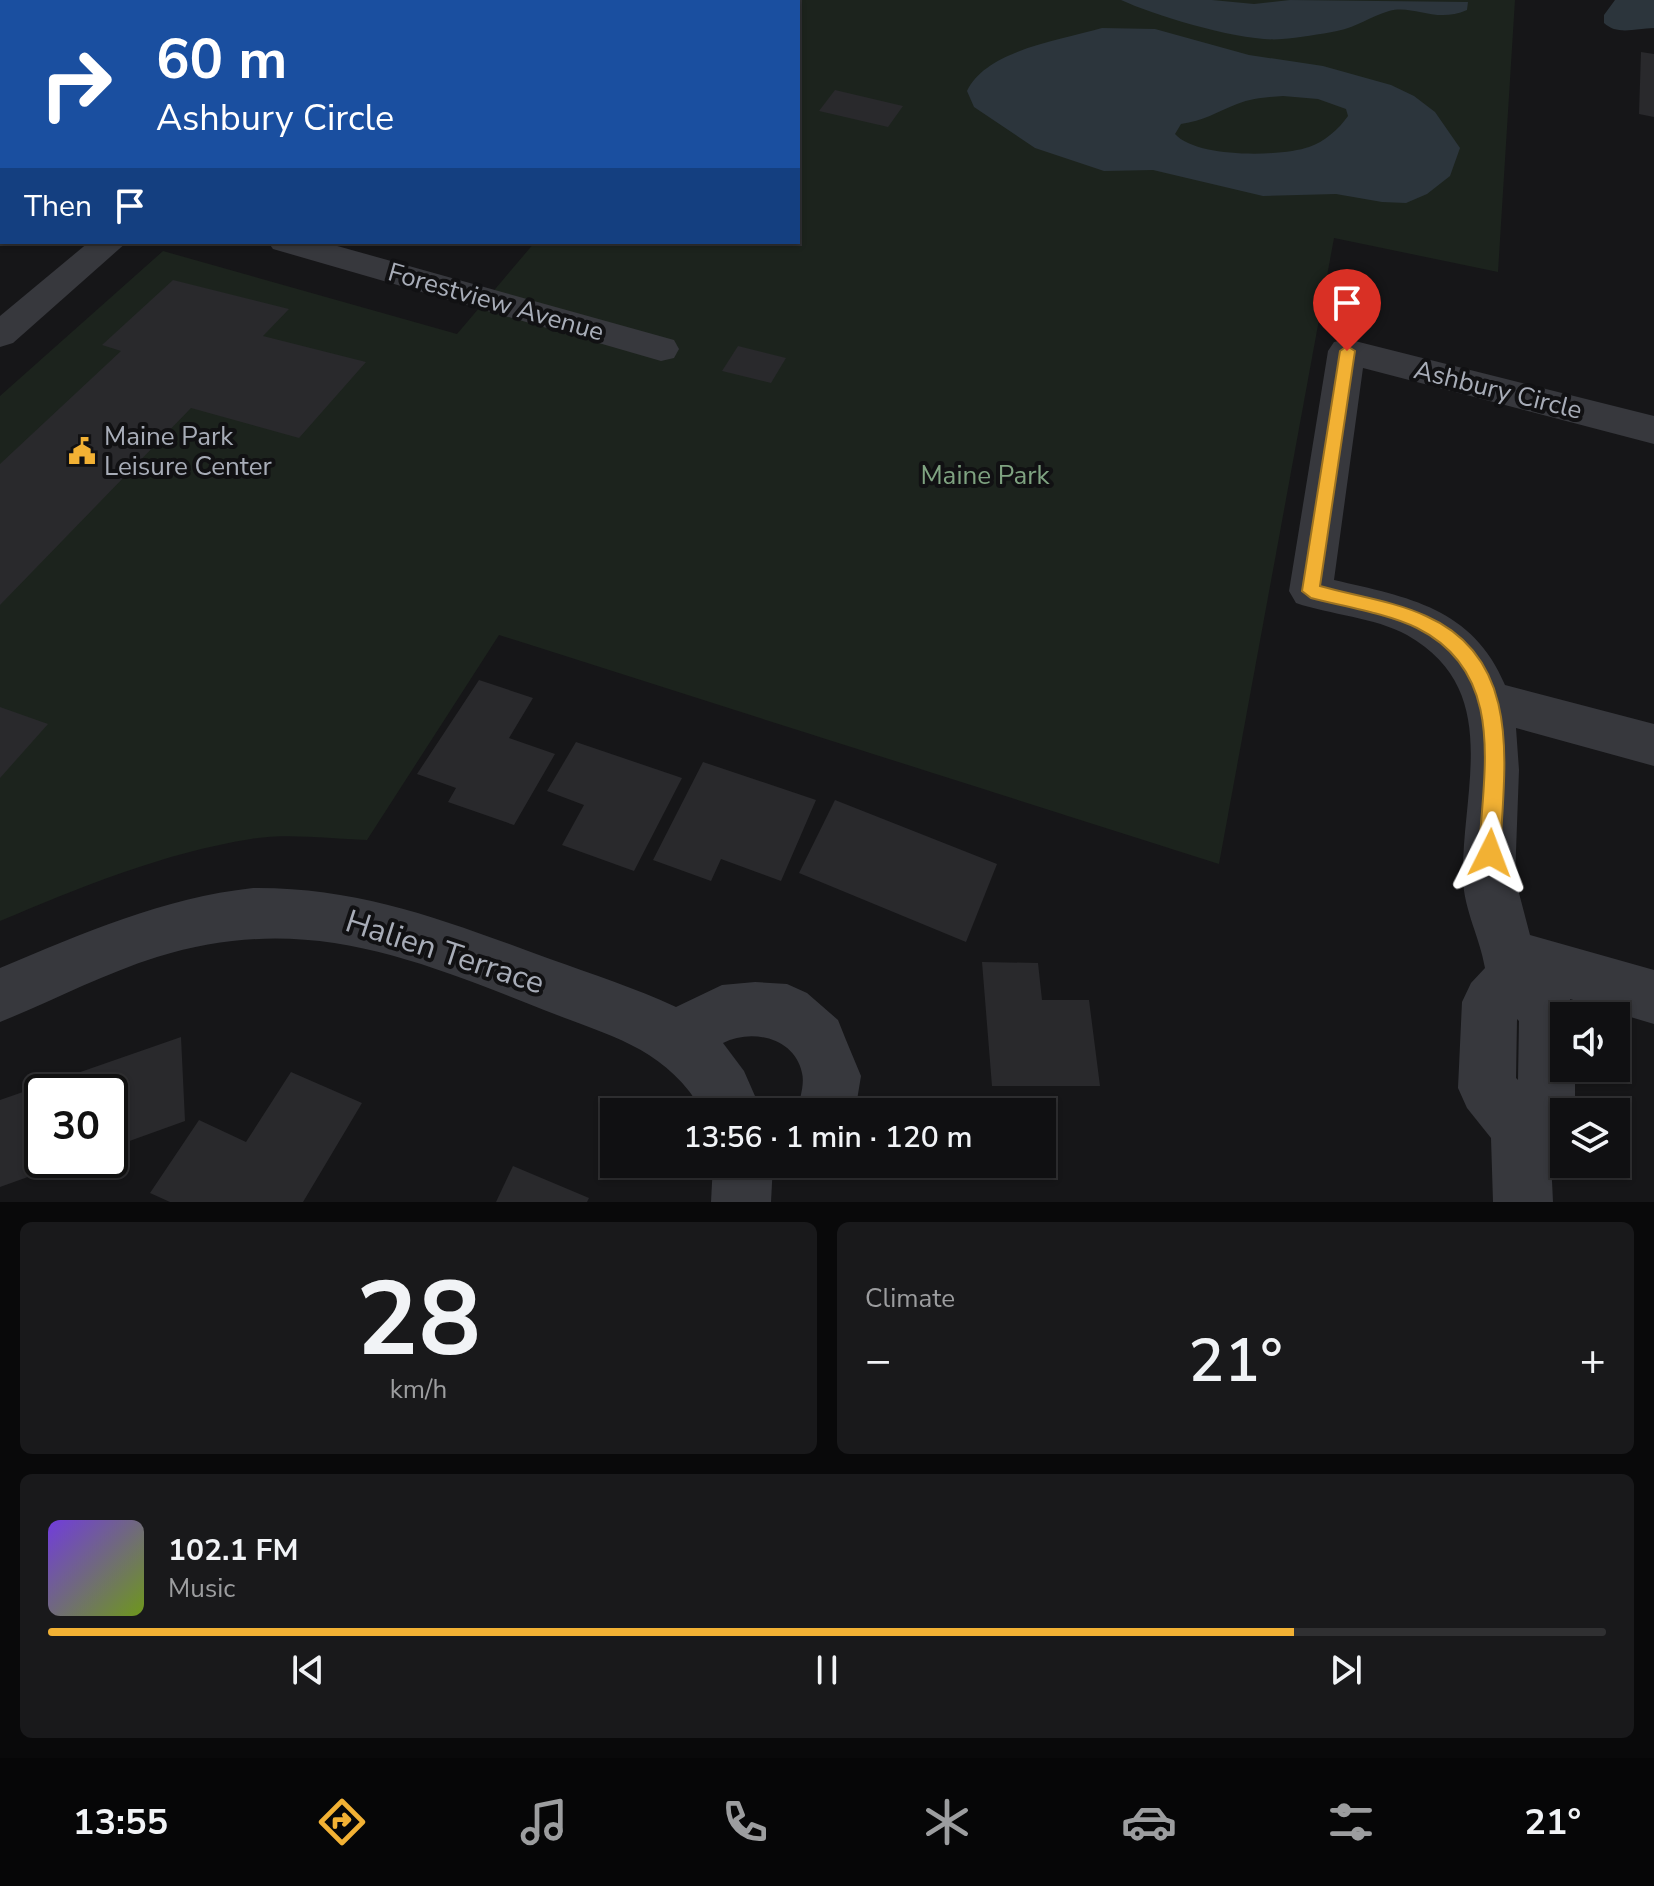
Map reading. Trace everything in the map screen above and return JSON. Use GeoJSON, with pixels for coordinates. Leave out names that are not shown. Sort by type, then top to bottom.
{"type":"FeatureCollection","features":[{"type":"Feature","properties":{"kind":"street"},"geometry":{"type":"LineString","coordinates":[[0,335],[108,244]]}},
{"type":"Feature","properties":{"kind":"street","name":"Forestview Avenue"},"geometry":{"type":"LineString","coordinates":[[292,244],[661,349]]}},
{"type":"Feature","properties":{"kind":"street","name":"Ashbury Circle"},"geometry":{"type":"LineString","coordinates":[[1513,967],[1489,882],[1495,739],[1491,701],[1475,669],[1456,643],[1421,621],[1311,591],[1347,351],[1654,430]]}},
{"type":"Feature","properties":{"kind":"street"},"geometry":{"type":"LineString","coordinates":[[1491,701],[1654,745]]}},
{"type":"Feature","properties":{"kind":"street","name":"Halien Terrace"},"geometry":{"type":"LineString","coordinates":[[0,995],[92,956],[180,925],[253,913],[339,915],[420,937],[630,1015],[676,1038],[727,1098]]}},
{"type":"Feature","properties":{"kind":"street"},"geometry":{"type":"LineString","coordinates":[[1523,1202],[1520,1127],[1487,1088],[1490,1002],[1513,967],[1654,997]]}},
{"type":"Feature","properties":{"kind":"street"},"geometry":{"type":"LineString","coordinates":[[676,1038],[722,1013],[755,1009],[787,1012],[818,1040],[832,1076],[828,1098]]}},
{"type":"Feature","properties":{"kind":"green space","name":"Maine Park"},"geometry":{"type":"Polygon","coordinates":[[[800,0],[1515,0],[1498,272],[1334,238],[1219,864],[499,635],[367,840],[280,836],[218,845],[123,872],[0,921],[0,396],[163,251],[457,334],[533,244],[800,244],[800,0]]]}},
{"type":"Feature","properties":{"kind":"shaded area"},"geometry":{"type":"Polygon","coordinates":[[[1121,0],[1212,0],[1254,4],[1290,0],[1468,2],[1467,10],[1455,14],[1389,11],[1337,31],[1266,39],[1201,27],[1121,0]]]}},
{"type":"Feature","properties":{"kind":"shaded area"},"geometry":{"type":"Polygon","coordinates":[[[1615,0],[1654,0],[1654,28],[1621,30],[1609,27],[1604,23],[1604,15],[1615,0]]]}},
{"type":"Feature","properties":{"kind":"shaded area"},"geometry":{"type":"Polygon","coordinates":[[[1102,28],[1155,29],[1249,55],[1323,66],[1391,85],[1414,96],[1435,112],[1460,148],[1450,176],[1427,194],[1406,203],[1336,194],[1263,196],[1153,170],[1104,171],[1035,148],[974,107],[967,91],[990,66],[1007,56],[1046,42],[1102,28]],[[1283,96],[1248,100],[1181,124],[1175,134],[1201,148],[1219,151],[1259,154],[1296,150],[1315,145],[1326,138],[1348,116],[1346,109],[1318,99],[1283,96]]]}},
{"type":"Feature","properties":{"kind":"building"},"geometry":{"type":"Polygon","coordinates":[[[1641,52],[1654,54],[1654,117],[1639,114],[1641,52]]]}},
{"type":"Feature","properties":{"kind":"building"},"geometry":{"type":"Polygon","coordinates":[[[835,90],[903,106],[888,127],[819,111],[835,90]]]}},
{"type":"Feature","properties":{"kind":"building","name":"Maine Park Leisure Center"},"geometry":{"type":"Polygon","coordinates":[[[173,280],[289,309],[263,336],[366,362],[299,438],[191,408],[0,605],[0,464],[121,351],[102,345],[173,280]]]}},
{"type":"Feature","properties":{"kind":"building"},"geometry":{"type":"Polygon","coordinates":[[[738,346],[786,358],[771,383],[722,371],[738,346]]]}},
{"type":"Feature","properties":{"kind":"building"},"geometry":{"type":"Polygon","coordinates":[[[479,680],[533,698],[509,738],[555,754],[514,825],[448,802],[456,788],[417,774],[479,680]]]}},
{"type":"Feature","properties":{"kind":"building"},"geometry":{"type":"Polygon","coordinates":[[[0,707],[48,724],[0,778],[0,707]]]}},
{"type":"Feature","properties":{"kind":"building"},"geometry":{"type":"Polygon","coordinates":[[[576,742],[682,778],[634,871],[562,845],[584,805],[547,791],[576,742]]]}},
{"type":"Feature","properties":{"kind":"building"},"geometry":{"type":"Polygon","coordinates":[[[703,762],[816,800],[781,881],[721,859],[711,881],[653,860],[703,762]]]}},
{"type":"Feature","properties":{"kind":"building"},"geometry":{"type":"Polygon","coordinates":[[[835,800],[997,864],[966,942],[799,873],[835,800]]]}},
{"type":"Feature","properties":{"kind":"building"},"geometry":{"type":"Polygon","coordinates":[[[982,962],[1038,963],[1042,1000],[1089,1000],[1100,1086],[992,1086],[982,962]]]}},
{"type":"Feature","properties":{"kind":"building"},"geometry":{"type":"Polygon","coordinates":[[[181,1037],[185,1121],[128,1142],[128,1074],[75,1074],[181,1037]]]}},
{"type":"Feature","properties":{"kind":"building"},"geometry":{"type":"Polygon","coordinates":[[[291,1072],[362,1103],[303,1202],[170,1202],[150,1193],[199,1120],[246,1142],[291,1072]]]}},
{"type":"Feature","properties":{"kind":"building"},"geometry":{"type":"Polygon","coordinates":[[[24,1092],[25,1178],[0,1187],[0,1100],[24,1092]]]}},
{"type":"Feature","properties":{"kind":"building"},"geometry":{"type":"Polygon","coordinates":[[[513,1166],[589,1198],[587,1202],[496,1202],[513,1166]]]}},
{"type":"Feature","properties":{"kind":"place","name":"Maine Park Leisure Center"},"geometry":{"type":"Point","coordinates":[82,451]}},
{"type":"Feature","properties":{"kind":"route"},"geometry":{"type":"LineString","coordinates":[[1347,351],[1311,591],[1421,621],[1456,643],[1475,669],[1491,701],[1495,739],[1490,853]]}}]}
